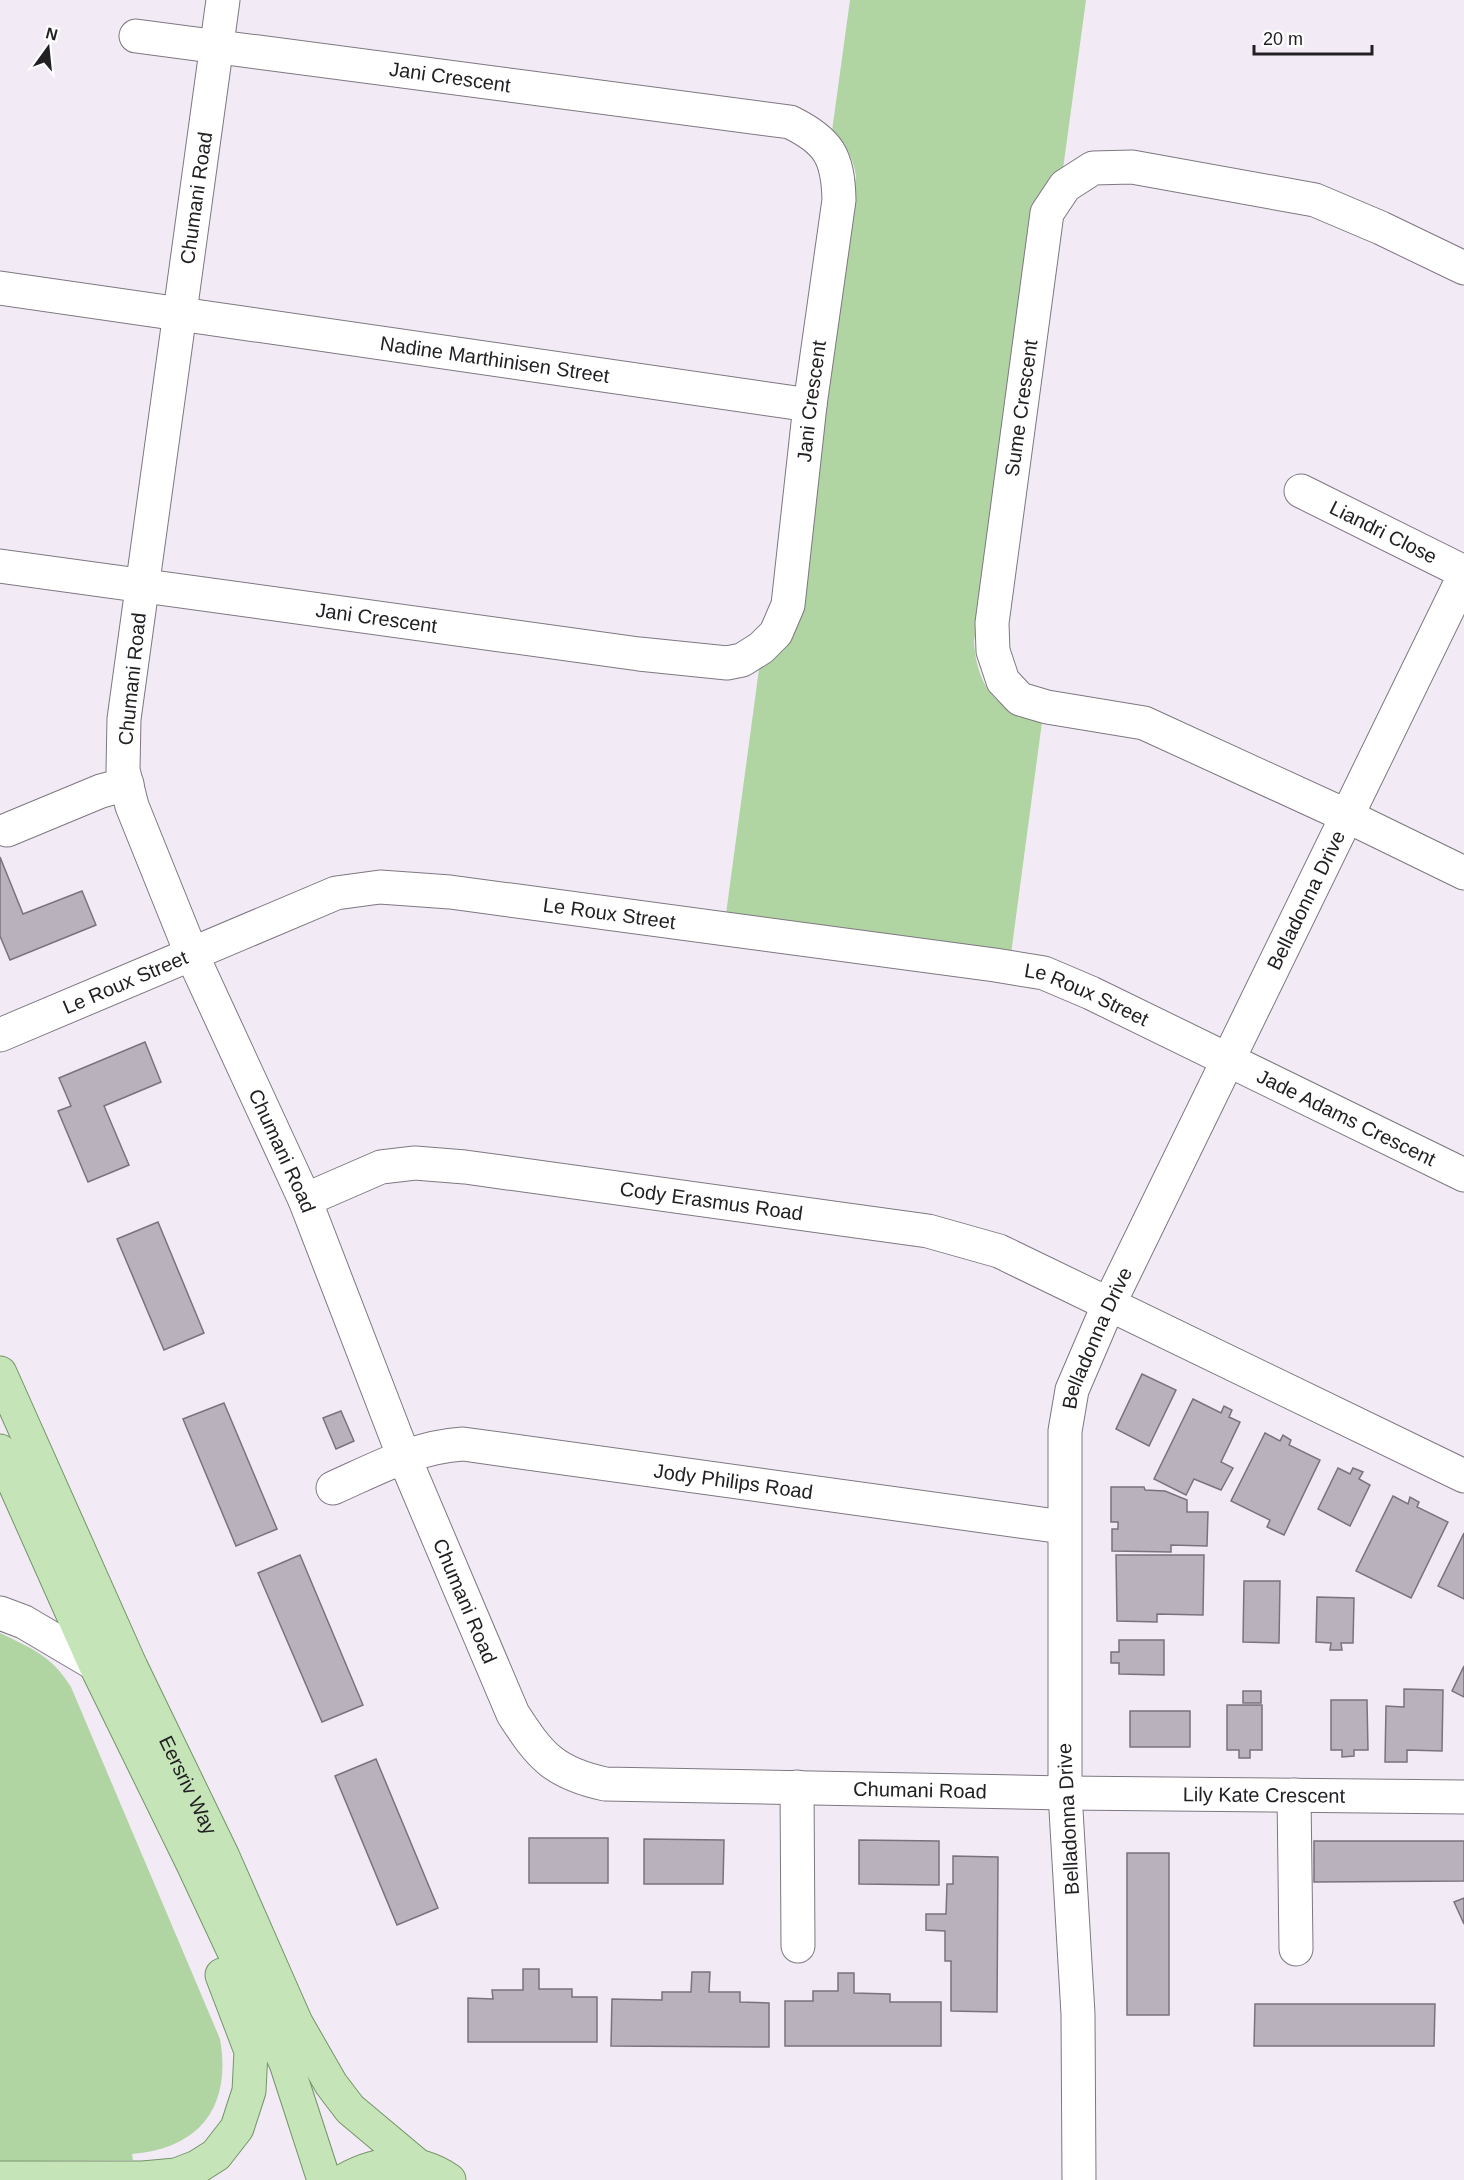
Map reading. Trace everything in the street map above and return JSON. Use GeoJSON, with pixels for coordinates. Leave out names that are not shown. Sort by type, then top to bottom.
{"type":"FeatureCollection","features":[{"type":"Feature","properties":{"kind":"main road","name":"Eersriv Way"},"geometry":{"type":"LineString","coordinates":[[0,1373],[131,1667],[223,1857],[296,2023],[331,2084],[350,2109],[418,2166]]}},
{"type":"Feature","properties":{"kind":"main road","name":"Eersriv Way"},"geometry":{"type":"LineString","coordinates":[[0,1451],[95,1664],[193,1864],[286,2063],[324,2180]]}},
{"type":"Feature","properties":{"kind":"main road"},"geometry":{"type":"LineString","coordinates":[[0,2178],[143,2178],[176,2175],[197,2167],[216,2155],[237,2128],[249,2091],[251,2051],[205,1934],[193,1864]]}},
{"type":"Feature","properties":{"kind":"main road"},"geometry":{"type":"LineString","coordinates":[[345,2180],[368,2168],[393,2163],[418,2166],[438,2172],[449,2180]]}},
{"type":"Feature","properties":{"kind":"street","name":"Chumani Road"},"geometry":{"type":"LineString","coordinates":[[223,0],[124,719],[123,770],[132,806],[192,955],[305,1200],[404,1457],[513,1714],[534,1746],[556,1767],[580,1779],[605,1784],[1065,1793]]}},
{"type":"Feature","properties":{"kind":"street","name":"Jani Crescent"},"geometry":{"type":"LineString","coordinates":[[0,566],[639,654],[727,663],[742,660],[761,648],[776,633],[788,604],[810,405],[839,200],[838,173],[828,149],[809,131],[790,122],[136,36]]}},
{"type":"Feature","properties":{"kind":"street","name":"Sume Crescent"},"geometry":{"type":"LineString","coordinates":[[1347,816],[1144,723],[1047,707],[1020,699],[1003,681],[993,651],[992,623],[1047,213],[1065,186],[1093,168],[1132,167],[1314,201],[1381,228],[1464,268]]}},
{"type":"Feature","properties":{"kind":"street","name":"Nadine Marthinisen Street"},"geometry":{"type":"LineString","coordinates":[[0,288],[810,405]]}},
{"type":"Feature","properties":{"kind":"street","name":"Liandri Close"},"geometry":{"type":"LineString","coordinates":[[1301,491],[1464,574]]}},
{"type":"Feature","properties":{"kind":"street","name":"Belladonna Drive"},"geometry":{"type":"LineString","coordinates":[[1079,2180],[1078,2014],[1065,1793],[1063,1527],[1065,1431],[1072,1390],[1108,1306],[1464,574]]}},
{"type":"Feature","properties":{"kind":"street"},"geometry":{"type":"LineString","coordinates":[[7,830],[101,791],[127,784]]}},
{"type":"Feature","properties":{"kind":"street"},"geometry":{"type":"LineString","coordinates":[[1347,816],[1464,873]]}},
{"type":"Feature","properties":{"kind":"street","name":"Le Roux Street"},"geometry":{"type":"LineString","coordinates":[[0,1035],[336,893],[380,887],[450,892],[1044,973],[1091,993],[1228,1060]]}},
{"type":"Feature","properties":{"kind":"street","name":"Jade Adams Crescent"},"geometry":{"type":"LineString","coordinates":[[1228,1060],[1464,1175]]}},
{"type":"Feature","properties":{"kind":"street","name":"Cody Erasmus Road"},"geometry":{"type":"LineString","coordinates":[[305,1200],[381,1167],[415,1163],[465,1167],[928,1232],[999,1251],[1108,1306]]}},
{"type":"Feature","properties":{"kind":"street"},"geometry":{"type":"LineString","coordinates":[[1108,1306],[1464,1476]]}},
{"type":"Feature","properties":{"kind":"street","name":"Jody Philips Road"},"geometry":{"type":"LineString","coordinates":[[333,1488],[404,1457],[438,1446],[463,1444],[1063,1527]]}},
{"type":"Feature","properties":{"kind":"street"},"geometry":{"type":"LineString","coordinates":[[0,1612],[24,1622],[95,1664]]}},
{"type":"Feature","properties":{"kind":"street"},"geometry":{"type":"LineString","coordinates":[[796,1787],[798,1946]]}},
{"type":"Feature","properties":{"kind":"street","name":"Lily Kate Crescent"},"geometry":{"type":"LineString","coordinates":[[1065,1793],[1464,1797]]}},
{"type":"Feature","properties":{"kind":"street"},"geometry":{"type":"LineString","coordinates":[[1294,1795],[1296,1949]]}},
{"type":"Feature","properties":{"kind":"green space"},"geometry":{"type":"Polygon","coordinates":[[[850,0],[1086,0],[1063,169],[1043,189],[1032,215],[974,642],[980,672],[992,695],[1013,712],[1042,722],[1011,954],[726,914],[759,669],[799,615],[856,176],[848,151],[832,131],[850,0]]]}},
{"type":"Feature","properties":{"kind":"green space"},"geometry":{"type":"Polygon","coordinates":[[[0,1633],[48,1660],[64,1676],[71,1687],[220,2039],[221,2085],[215,2104],[206,2120],[193,2133],[176,2143],[156,2150],[132,2154],[133,2160],[0,2161],[0,1633]]]}},
{"type":"Feature","properties":{"kind":"building"},"geometry":{"type":"Polygon","coordinates":[[[0,857],[23,914],[82,891],[96,925],[10,960],[0,936],[0,857]]]}},
{"type":"Feature","properties":{"kind":"building"},"geometry":{"type":"Polygon","coordinates":[[[145,1042],[161,1082],[104,1106],[129,1165],[88,1182],[58,1111],[71,1106],[59,1078],[145,1042]]]}},
{"type":"Feature","properties":{"kind":"building"},"geometry":{"type":"Polygon","coordinates":[[[158,1222],[204,1333],[164,1350],[117,1239],[158,1222]]]}},
{"type":"Feature","properties":{"kind":"building"},"geometry":{"type":"Polygon","coordinates":[[[1142,1374],[1176,1390],[1149,1446],[1116,1429],[1142,1374]]]}},
{"type":"Feature","properties":{"kind":"building"},"geometry":{"type":"Polygon","coordinates":[[[1193,1399],[1221,1413],[1224,1406],[1232,1410],[1229,1417],[1240,1422],[1221,1462],[1233,1468],[1221,1490],[1194,1479],[1186,1495],[1154,1479],[1193,1399]]]}},
{"type":"Feature","properties":{"kind":"building"},"geometry":{"type":"Polygon","coordinates":[[[224,1403],[277,1529],[236,1546],[183,1419],[224,1403]]]}},
{"type":"Feature","properties":{"kind":"building"},"geometry":{"type":"Polygon","coordinates":[[[341,1411],[354,1441],[336,1449],[323,1418],[341,1411]]]}},
{"type":"Feature","properties":{"kind":"building"},"geometry":{"type":"Polygon","coordinates":[[[1265,1433],[1280,1441],[1283,1435],[1291,1440],[1289,1445],[1320,1460],[1284,1535],[1267,1527],[1270,1520],[1231,1501],[1265,1433]]]}},
{"type":"Feature","properties":{"kind":"building"},"geometry":{"type":"Polygon","coordinates":[[[1338,1468],[1350,1474],[1353,1468],[1363,1472],[1359,1479],[1370,1485],[1350,1526],[1318,1509],[1338,1468]]]}},
{"type":"Feature","properties":{"kind":"building"},"geometry":{"type":"Polygon","coordinates":[[[1111,1487],[1144,1487],[1145,1490],[1165,1491],[1187,1500],[1187,1512],[1208,1512],[1207,1546],[1171,1545],[1171,1552],[1112,1551],[1112,1529],[1118,1529],[1118,1522],[1111,1522],[1111,1487]]]}},
{"type":"Feature","properties":{"kind":"building"},"geometry":{"type":"Polygon","coordinates":[[[1393,1496],[1408,1504],[1410,1497],[1419,1502],[1417,1507],[1448,1522],[1411,1598],[1356,1571],[1393,1496]]]}},
{"type":"Feature","properties":{"kind":"building"},"geometry":{"type":"Polygon","coordinates":[[[1464,1533],[1464,1599],[1438,1586],[1464,1533]]]}},
{"type":"Feature","properties":{"kind":"building"},"geometry":{"type":"Polygon","coordinates":[[[300,1555],[363,1705],[322,1722],[258,1573],[300,1555]]]}},
{"type":"Feature","properties":{"kind":"building"},"geometry":{"type":"Polygon","coordinates":[[[1116,1555],[1204,1555],[1203,1615],[1157,1614],[1157,1622],[1117,1621],[1116,1555]]]}},
{"type":"Feature","properties":{"kind":"building"},"geometry":{"type":"Polygon","coordinates":[[[1244,1581],[1280,1581],[1279,1643],[1243,1642],[1244,1581]]]}},
{"type":"Feature","properties":{"kind":"building"},"geometry":{"type":"Polygon","coordinates":[[[1317,1597],[1354,1598],[1353,1643],[1341,1643],[1342,1650],[1330,1650],[1331,1643],[1316,1642],[1317,1597]]]}},
{"type":"Feature","properties":{"kind":"building"},"geometry":{"type":"Polygon","coordinates":[[[1119,1640],[1164,1640],[1164,1675],[1119,1674],[1119,1663],[1111,1663],[1111,1652],[1119,1652],[1119,1640]]]}},
{"type":"Feature","properties":{"kind":"building"},"geometry":{"type":"Polygon","coordinates":[[[1464,1666],[1464,1697],[1452,1691],[1464,1666]]]}},
{"type":"Feature","properties":{"kind":"building"},"geometry":{"type":"Polygon","coordinates":[[[1404,1689],[1443,1690],[1442,1751],[1407,1750],[1407,1762],[1385,1762],[1386,1706],[1404,1707],[1404,1689]]]}},
{"type":"Feature","properties":{"kind":"building"},"geometry":{"type":"Polygon","coordinates":[[[1243,1691],[1261,1691],[1261,1703],[1243,1703],[1243,1691]]]}},
{"type":"Feature","properties":{"kind":"building"},"geometry":{"type":"Polygon","coordinates":[[[1331,1700],[1367,1700],[1368,1750],[1354,1750],[1354,1756],[1342,1757],[1342,1750],[1331,1750],[1331,1700]]]}},
{"type":"Feature","properties":{"kind":"building"},"geometry":{"type":"Polygon","coordinates":[[[1227,1705],[1262,1705],[1262,1750],[1250,1750],[1250,1758],[1239,1758],[1239,1750],[1227,1750],[1227,1705]]]}},
{"type":"Feature","properties":{"kind":"building"},"geometry":{"type":"Polygon","coordinates":[[[1130,1711],[1190,1711],[1190,1747],[1130,1747],[1130,1711]]]}},
{"type":"Feature","properties":{"kind":"building"},"geometry":{"type":"Polygon","coordinates":[[[376,1759],[438,1908],[397,1925],[335,1776],[376,1759]]]}},
{"type":"Feature","properties":{"kind":"building"},"geometry":{"type":"Polygon","coordinates":[[[529,1838],[608,1838],[608,1883],[529,1883],[529,1838]]]}},
{"type":"Feature","properties":{"kind":"building"},"geometry":{"type":"Polygon","coordinates":[[[644,1839],[724,1840],[723,1884],[644,1884],[644,1839]]]}},
{"type":"Feature","properties":{"kind":"building"},"geometry":{"type":"Polygon","coordinates":[[[859,1840],[939,1841],[939,1885],[859,1884],[859,1840]]]}},
{"type":"Feature","properties":{"kind":"building"},"geometry":{"type":"Polygon","coordinates":[[[1314,1841],[1464,1841],[1464,1881],[1314,1882],[1314,1841]]]}},
{"type":"Feature","properties":{"kind":"building"},"geometry":{"type":"Polygon","coordinates":[[[1127,1853],[1169,1853],[1169,2015],[1127,2015],[1127,1853]]]}},
{"type":"Feature","properties":{"kind":"building"},"geometry":{"type":"Polygon","coordinates":[[[953,1856],[998,1857],[997,2012],[951,2011],[951,1961],[945,1961],[945,1931],[926,1930],[926,1914],[946,1914],[947,1884],[953,1884],[953,1856]]]}},
{"type":"Feature","properties":{"kind":"building"},"geometry":{"type":"Polygon","coordinates":[[[1464,1898],[1464,1924],[1454,1902],[1464,1898]]]}},
{"type":"Feature","properties":{"kind":"building"},"geometry":{"type":"Polygon","coordinates":[[[523,1969],[539,1969],[539,1989],[572,1989],[572,1997],[597,1997],[597,2042],[468,2042],[468,1998],[493,1999],[492,1990],[523,1990],[523,1969]]]}},
{"type":"Feature","properties":{"kind":"building"},"geometry":{"type":"Polygon","coordinates":[[[692,1972],[710,1972],[709,1992],[740,1992],[740,2002],[769,2003],[769,2047],[611,2046],[612,1999],[662,2000],[662,1992],[691,1992],[692,1972]]]}},
{"type":"Feature","properties":{"kind":"building"},"geometry":{"type":"Polygon","coordinates":[[[838,1973],[854,1973],[854,1993],[890,1994],[890,2002],[941,2002],[941,2046],[785,2046],[785,2001],[813,2001],[813,1991],[838,1991],[838,1973]]]}},
{"type":"Feature","properties":{"kind":"building"},"geometry":{"type":"Polygon","coordinates":[[[1255,2004],[1435,2004],[1434,2046],[1254,2046],[1255,2004]]]}}]}
